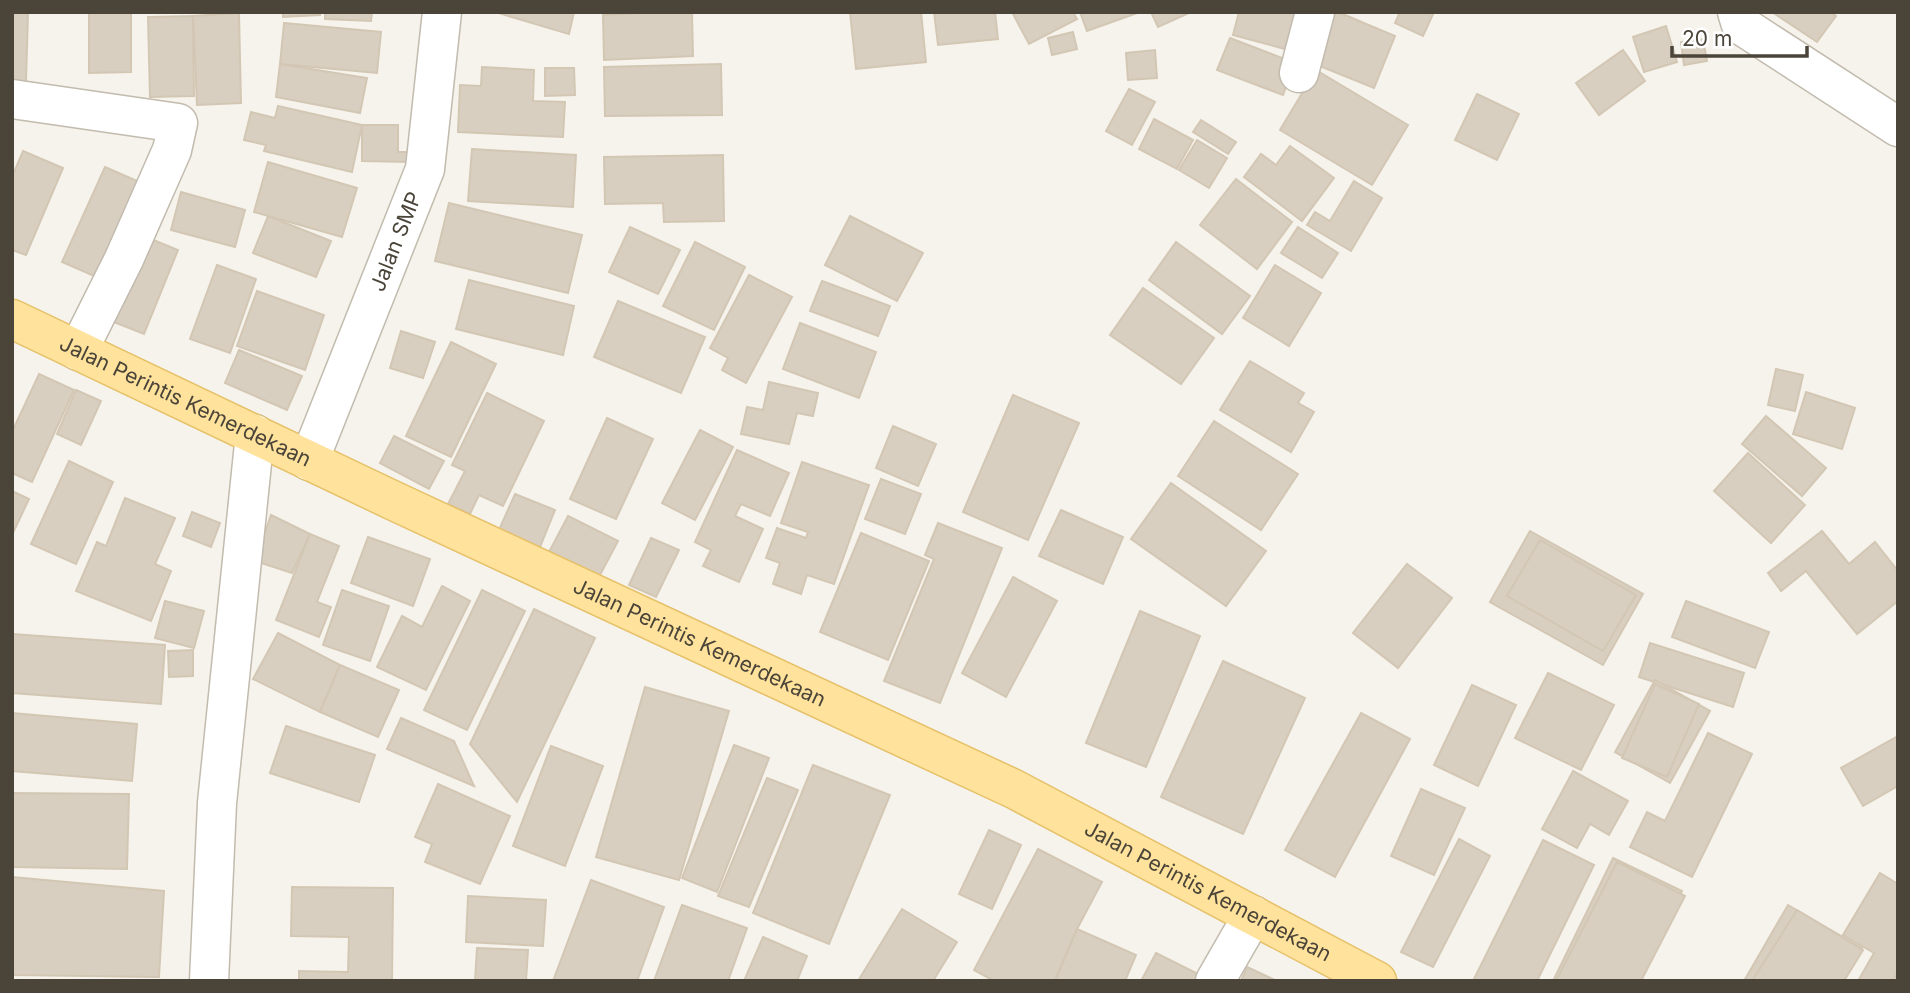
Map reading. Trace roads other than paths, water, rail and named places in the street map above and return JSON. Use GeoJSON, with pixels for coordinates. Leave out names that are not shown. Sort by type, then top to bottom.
{"type":"FeatureCollection","features":[{"type":"Feature","properties":{"kind":"main road","name":"Jalan Perintis Kemerdekaan"},"geometry":{"type":"LineString","coordinates":[[12,319],[309,461],[1014,789],[1377,981]]}},
{"type":"Feature","properties":{"kind":"street","name":"Jalan SMP"},"geometry":{"type":"LineString","coordinates":[[309,461],[425,169],[442,12]]}},
{"type":"Feature","properties":{"kind":"street"},"geometry":{"type":"LineString","coordinates":[[1299,74],[1315,12]]}},
{"type":"Feature","properties":{"kind":"street"},"geometry":{"type":"LineString","coordinates":[[1739,18],[1898,127]]}},
{"type":"Feature","properties":{"kind":"street"},"geometry":{"type":"LineString","coordinates":[[12,99],[178,123],[172,150],[124,259],[78,351]]}},
{"type":"Feature","properties":{"kind":"street"},"geometry":{"type":"LineString","coordinates":[[209,981],[217,803],[255,434]]}},
{"type":"Feature","properties":{"kind":"street"},"geometry":{"type":"LineString","coordinates":[[1215,981],[1253,915]]}}]}
